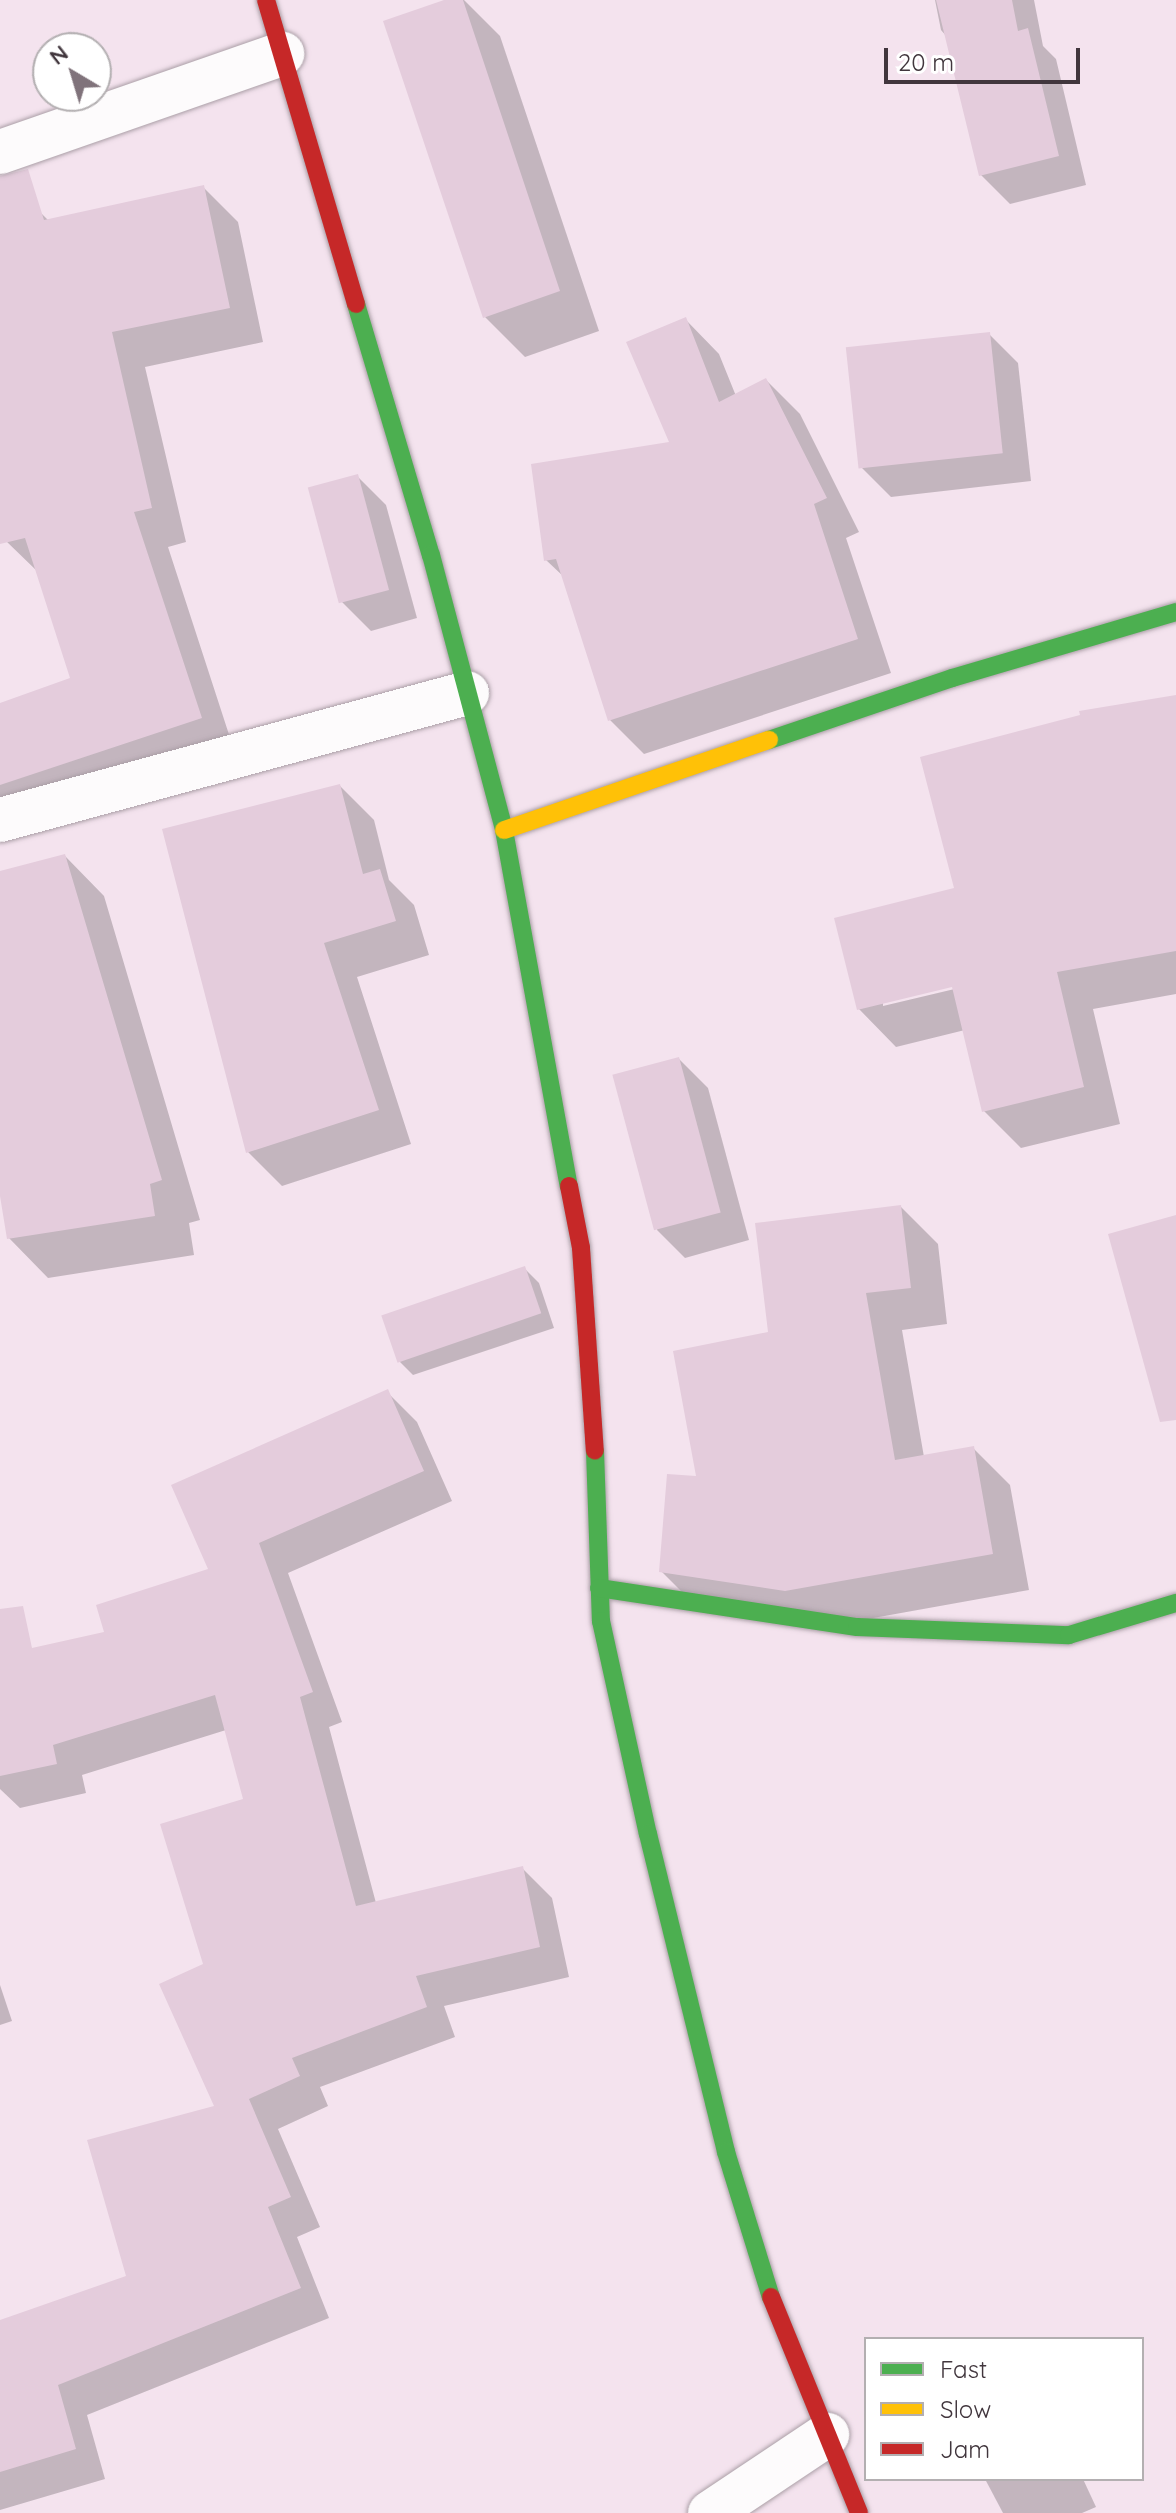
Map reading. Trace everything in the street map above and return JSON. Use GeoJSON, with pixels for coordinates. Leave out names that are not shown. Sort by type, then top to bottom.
{"type":"FeatureCollection","features":[{"type":"Feature","properties":{"kind":"street"},"geometry":{"type":"LineString","coordinates":[[266,0],[431,555],[504,830],[581,1248],[597,1482],[601,1621],[614,1682],[726,2152],[765,2282],[859,2513]]}},
{"type":"Feature","properties":{"kind":"street"},"geometry":{"type":"LineString","coordinates":[[0,152],[282,54]]}},
{"type":"Feature","properties":{"kind":"street"},"geometry":{"type":"LineString","coordinates":[[504,830],[952,678],[1176,612]]}},
{"type":"Feature","properties":{"kind":"street"},"geometry":{"type":"LineString","coordinates":[[0,820],[467,693]]}},
{"type":"Feature","properties":{"kind":"street"},"geometry":{"type":"LineString","coordinates":[[599,1588],[857,1627],[1069,1635],[1176,1603]]}},
{"type":"Feature","properties":{"kind":"street"},"geometry":{"type":"LineString","coordinates":[[710,2513],[827,2435]]}},
{"type":"Feature","properties":{"kind":"building"},"geometry":{"type":"Polygon","coordinates":[[[444,0],[463,0],[560,291],[483,318],[383,21],[444,0]]]}},
{"type":"Feature","properties":{"kind":"building"},"geometry":{"type":"Polygon","coordinates":[[[936,0],[1012,0],[1018,31],[1028,28],[1059,156],[979,176],[936,0]]]}},
{"type":"Feature","properties":{"kind":"building"},"geometry":{"type":"Polygon","coordinates":[[[28,169],[44,220],[204,185],[230,308],[112,332],[152,508],[134,512],[202,718],[0,785],[0,703],[70,678],[25,538],[0,544],[0,176],[28,169]]]}},
{"type":"Feature","properties":{"kind":"building"},"geometry":{"type":"Polygon","coordinates":[[[686,317],[719,402],[766,378],[827,498],[814,504],[858,639],[608,721],[556,559],[544,561],[531,464],[669,442],[626,342],[686,317]]]}},
{"type":"Feature","properties":{"kind":"building"},"geometry":{"type":"Polygon","coordinates":[[[990,332],[1003,453],[859,468],[846,347],[990,332]]]}},
{"type":"Feature","properties":{"kind":"building"},"geometry":{"type":"Polygon","coordinates":[[[358,474],[389,590],[339,603],[308,487],[358,474]]]}},
{"type":"Feature","properties":{"kind":"building"},"geometry":{"type":"Polygon","coordinates":[[[1176,695],[1176,951],[1057,972],[1084,1087],[982,1112],[952,987],[857,1010],[834,918],[954,888],[920,757],[1080,715],[1079,711],[1176,695]]]}},
{"type":"Feature","properties":{"kind":"building"},"geometry":{"type":"Polygon","coordinates":[[[340,784],[363,874],[380,869],[396,921],[324,943],[379,1110],[246,1153],[162,829],[340,784]]]}},
{"type":"Feature","properties":{"kind":"building"},"geometry":{"type":"Polygon","coordinates":[[[65,854],[162,1180],[150,1184],[155,1216],[7,1239],[0,1196],[0,871],[65,854]]]}},
{"type":"Feature","properties":{"kind":"building"},"geometry":{"type":"Polygon","coordinates":[[[679,1057],[721,1213],[654,1230],[612,1075],[679,1057]]]}},
{"type":"Feature","properties":{"kind":"building"},"geometry":{"type":"Polygon","coordinates":[[[901,1205],[911,1288],[866,1293],[895,1460],[974,1446],[993,1554],[785,1591],[659,1572],[667,1474],[696,1476],[673,1351],[768,1332],[755,1223],[901,1205]]]}},
{"type":"Feature","properties":{"kind":"building"},"geometry":{"type":"Polygon","coordinates":[[[1176,1215],[1176,1420],[1160,1422],[1108,1234],[1176,1215]]]}},
{"type":"Feature","properties":{"kind":"building"},"geometry":{"type":"Polygon","coordinates":[[[525,1266],[541,1313],[398,1363],[381,1315],[525,1266]]]}},
{"type":"Feature","properties":{"kind":"building"},"geometry":{"type":"Polygon","coordinates":[[[388,1389],[424,1471],[259,1543],[313,1692],[300,1697],[356,1906],[523,1866],[540,1947],[416,1976],[427,2007],[292,2058],[300,2076],[249,2099],[291,2197],[268,2207],[301,2288],[58,2385],[76,2449],[0,2472],[0,2320],[126,2276],[87,2140],[214,2106],[159,1984],[203,1964],[160,1824],[243,1799],[215,1695],[53,1745],[57,1764],[0,1776],[0,1609],[23,1606],[32,1648],[104,1632],[96,1605],[208,1569],[171,1485],[388,1389]]]}},
{"type":"Feature","properties":{"kind":"traffic: fast"},"geometry":{"type":"LineString","coordinates":[[356,304],[431,555],[504,830],[569,1186]]}},
{"type":"Feature","properties":{"kind":"traffic: fast"},"geometry":{"type":"LineString","coordinates":[[769,740],[952,678],[1176,612]]}},
{"type":"Feature","properties":{"kind":"traffic: fast"},"geometry":{"type":"LineString","coordinates":[[595,1451],[601,1621],[648,1834],[726,2152],[771,2297]]}},
{"type":"Feature","properties":{"kind":"traffic: fast"},"geometry":{"type":"LineString","coordinates":[[599,1588],[857,1627],[1069,1635],[1176,1603]]}},
{"type":"Feature","properties":{"kind":"traffic: slow"},"geometry":{"type":"LineString","coordinates":[[504,830],[769,740]]}},
{"type":"Feature","properties":{"kind":"traffic: jam"},"geometry":{"type":"LineString","coordinates":[[266,0],[356,304]]}},
{"type":"Feature","properties":{"kind":"traffic: jam"},"geometry":{"type":"LineString","coordinates":[[569,1186],[581,1248],[595,1451]]}},
{"type":"Feature","properties":{"kind":"traffic: jam"},"geometry":{"type":"LineString","coordinates":[[771,2297],[859,2513]]}}]}
